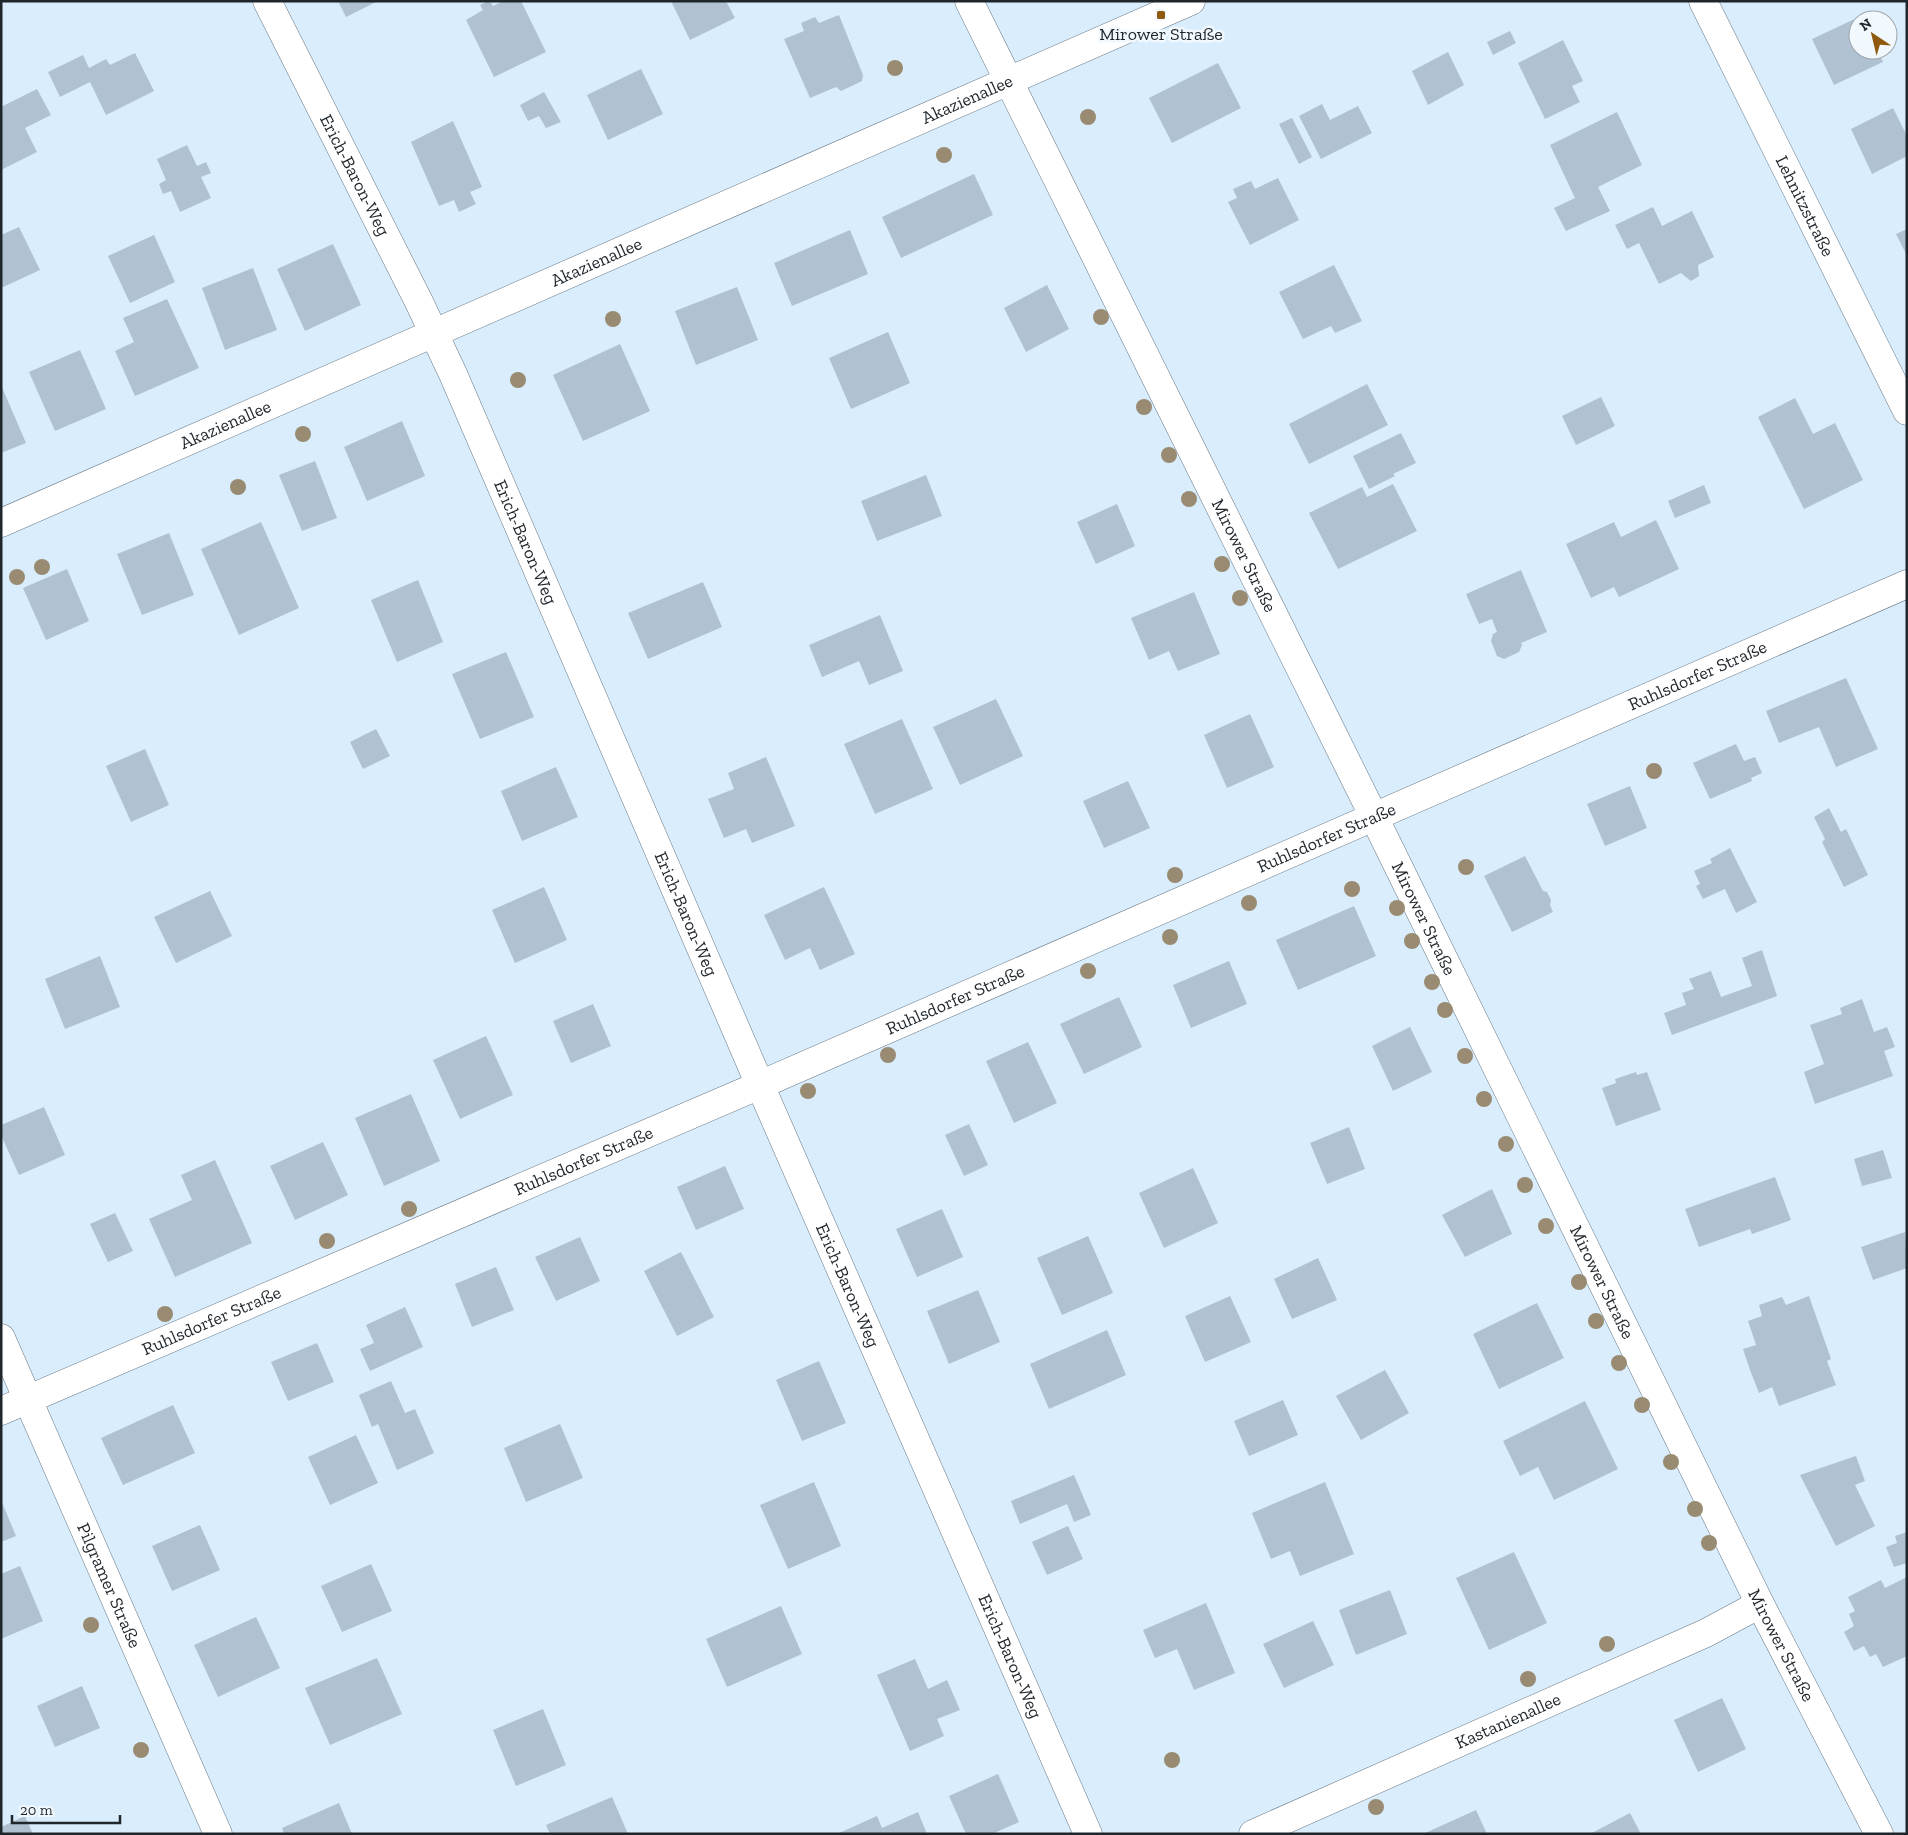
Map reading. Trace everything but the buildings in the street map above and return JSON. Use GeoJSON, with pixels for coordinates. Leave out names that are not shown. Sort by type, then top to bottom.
{"type":"FeatureCollection","features":[{"type":"Feature","properties":{"kind":"street","name":"Erich-Baron-Weg"},"geometry":{"type":"LineString","coordinates":[[267,1],[435,333],[760,1085],[1088,1834]]}},
{"type":"Feature","properties":{"kind":"street","name":"Mirower Straße"},"geometry":{"type":"LineString","coordinates":[[969,1],[1374,817],[1760,1604],[1879,1834]]}},
{"type":"Feature","properties":{"kind":"street","name":"Akazienallee"},"geometry":{"type":"LineString","coordinates":[[1,523],[1191,1]]}},
{"type":"Feature","properties":{"kind":"street","name":"Lehnitzstraße"},"geometry":{"type":"LineString","coordinates":[[1703,1],[1907,411]]}},
{"type":"Feature","properties":{"kind":"street","name":"Ruhlsdorfer Straße"},"geometry":{"type":"LineString","coordinates":[[1,1411],[760,1085],[1907,584]]}},
{"type":"Feature","properties":{"kind":"street","name":"Pilgramer Straße"},"geometry":{"type":"LineString","coordinates":[[1,1338],[218,1834]]}},
{"type":"Feature","properties":{"kind":"street","name":"Kastanienallee"},"geometry":{"type":"LineString","coordinates":[[1253,1834],[1706,1633],[1760,1604]]}},
{"type":"Feature","properties":{"kind":"place","name":"Mirower Straße"},"geometry":{"type":"Point","coordinates":[1161,15]}}]}
